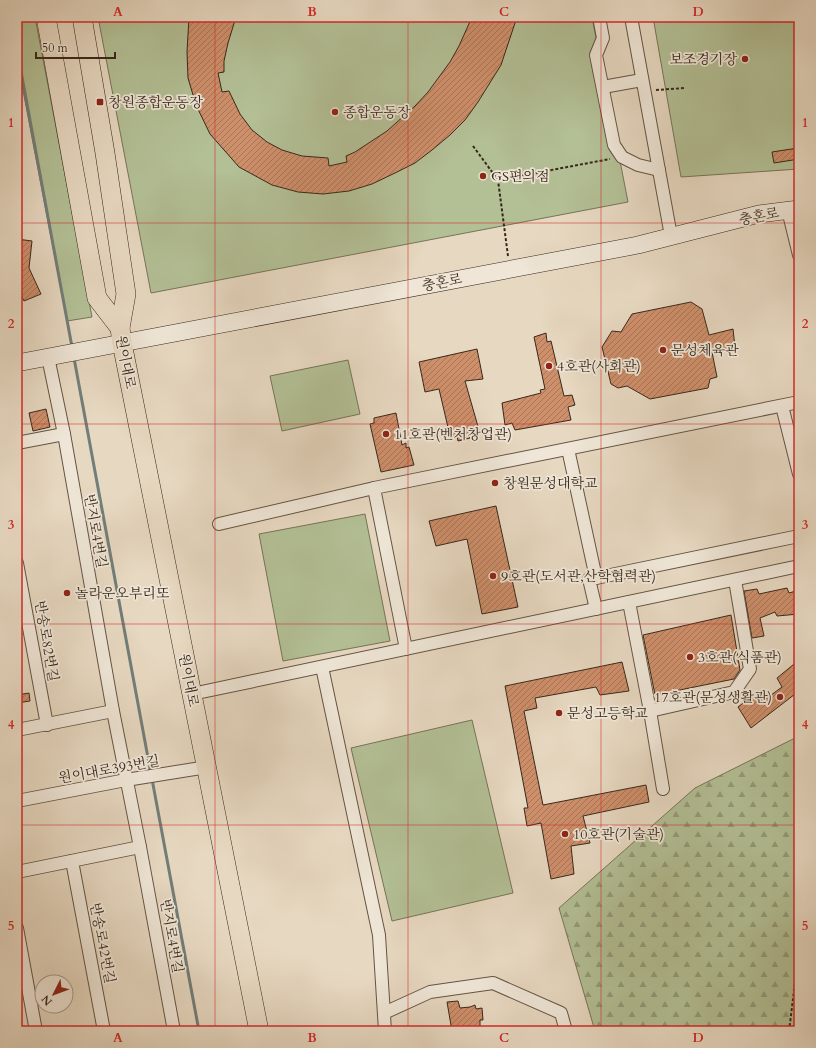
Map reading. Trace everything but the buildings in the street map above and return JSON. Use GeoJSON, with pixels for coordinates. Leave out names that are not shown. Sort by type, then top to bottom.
{"type":"FeatureCollection","features":[{"type":"Feature","properties":{"kind":"main road","name":"원이대로"},"geometry":{"type":"LineString","coordinates":[[46,17],[97,298],[121,336]]}},
{"type":"Feature","properties":{"kind":"main road","name":"원이대로"},"geometry":{"type":"LineString","coordinates":[[82,17],[105,153],[126,294],[121,336],[259,1031]]}},
{"type":"Feature","properties":{"kind":"main road","name":"충혼로"},"geometry":{"type":"LineString","coordinates":[[51,356],[84,349],[121,336],[510,269],[638,245],[759,214],[793,210]]}},
{"type":"Feature","properties":{"kind":"main road"},"geometry":{"type":"LineString","coordinates":[[17,363],[51,356]]}},
{"type":"Feature","properties":{"kind":"street"},"geometry":{"type":"LineString","coordinates":[[599,17],[603,38],[596,55],[614,144],[622,157],[638,165],[659,170]]}},
{"type":"Feature","properties":{"kind":"street"},"geometry":{"type":"LineString","coordinates":[[631,17],[671,236]]}},
{"type":"Feature","properties":{"kind":"street"},"geometry":{"type":"LineString","coordinates":[[603,87],[643,85]]}},
{"type":"Feature","properties":{"kind":"street"},"geometry":{"type":"LineString","coordinates":[[793,210],[799,255]]}},
{"type":"Feature","properties":{"kind":"street","name":"반지로4번길"},"geometry":{"type":"LineString","coordinates":[[51,356],[113,711],[174,1031]]}},
{"type":"Feature","properties":{"kind":"street"},"geometry":{"type":"LineString","coordinates":[[219,524],[374,488],[799,402]]}},
{"type":"Feature","properties":{"kind":"street"},"geometry":{"type":"LineString","coordinates":[[782,406],[799,474]]}},
{"type":"Feature","properties":{"kind":"street"},"geometry":{"type":"LineString","coordinates":[[17,443],[64,434]]}},
{"type":"Feature","properties":{"kind":"street"},"geometry":{"type":"LineString","coordinates":[[568,449],[596,578]]}},
{"type":"Feature","properties":{"kind":"street"},"geometry":{"type":"LineString","coordinates":[[374,488],[406,649]]}},
{"type":"Feature","properties":{"kind":"street"},"geometry":{"type":"LineString","coordinates":[[596,609],[589,580],[799,536]]}},
{"type":"Feature","properties":{"kind":"street","name":"반송로82번길"},"geometry":{"type":"LineString","coordinates":[[17,563],[47,725]]}},
{"type":"Feature","properties":{"kind":"street"},"geometry":{"type":"LineString","coordinates":[[192,694],[799,566]]}},
{"type":"Feature","properties":{"kind":"street"},"geometry":{"type":"LineString","coordinates":[[650,711],[734,692],[750,668],[735,580]]}},
{"type":"Feature","properties":{"kind":"street"},"geometry":{"type":"LineString","coordinates":[[629,602],[663,789]]}},
{"type":"Feature","properties":{"kind":"street"},"geometry":{"type":"LineString","coordinates":[[322,667],[379,935],[385,1031]]}},
{"type":"Feature","properties":{"kind":"street"},"geometry":{"type":"LineString","coordinates":[[17,730],[113,711]]}},
{"type":"Feature","properties":{"kind":"street","name":"원이대로393번길"},"geometry":{"type":"LineString","coordinates":[[17,801],[126,780],[206,767]]}},
{"type":"Feature","properties":{"kind":"street"},"geometry":{"type":"LineString","coordinates":[[17,872],[140,847]]}},
{"type":"Feature","properties":{"kind":"street","name":"반송로42번길"},"geometry":{"type":"LineString","coordinates":[[72,861],[104,1031]]}},
{"type":"Feature","properties":{"kind":"street"},"geometry":{"type":"LineString","coordinates":[[17,928],[36,1031]]}},
{"type":"Feature","properties":{"kind":"street"},"geometry":{"type":"LineString","coordinates":[[384,1013],[430,992],[493,983],[561,1013],[566,1031]]}},
{"type":"Feature","properties":{"kind":"path"},"geometry":{"type":"LineString","coordinates":[[643,85],[685,88]]}},
{"type":"Feature","properties":{"kind":"path"},"geometry":{"type":"LineString","coordinates":[[473,146],[498,180],[510,269]]}},
{"type":"Feature","properties":{"kind":"path"},"geometry":{"type":"LineString","coordinates":[[498,180],[622,157]]}},
{"type":"Feature","properties":{"kind":"path"},"geometry":{"type":"LineString","coordinates":[[789,1031],[796,983],[799,977]]}},
{"type":"Feature","properties":{"kind":"green space"},"geometry":{"type":"Polygon","coordinates":[[[17,17],[35,17],[92,317],[67,321],[17,59],[17,17]]]}},
{"type":"Feature","properties":{"kind":"green space"},"geometry":{"type":"Polygon","coordinates":[[[98,17],[592,17],[628,202],[151,293],[98,17]]]}},
{"type":"Feature","properties":{"kind":"green space"},"geometry":{"type":"Polygon","coordinates":[[[653,17],[799,17],[799,169],[681,177],[653,17]]]}},
{"type":"Feature","properties":{"kind":"green space"},"geometry":{"type":"Polygon","coordinates":[[[348,360],[360,414],[282,431],[270,376],[348,360]]]}},
{"type":"Feature","properties":{"kind":"green space"},"geometry":{"type":"Polygon","coordinates":[[[365,514],[390,641],[283,661],[259,534],[365,514]]]}},
{"type":"Feature","properties":{"kind":"green space"},"geometry":{"type":"Polygon","coordinates":[[[472,720],[513,893],[392,921],[351,748],[472,720]]]}},
{"type":"Feature","properties":{"kind":"green space"},"geometry":{"type":"Polygon","coordinates":[[[799,736],[799,1031],[595,1031],[559,908],[695,788],[799,736]]]}},
{"type":"Feature","properties":{"kind":"waterway"},"geometry":{"type":"LineString","coordinates":[[17,50],[72,347]]}},
{"type":"Feature","properties":{"kind":"waterway"},"geometry":{"type":"LineString","coordinates":[[74,358],[151,774]]}},
{"type":"Feature","properties":{"kind":"waterway"},"geometry":{"type":"LineString","coordinates":[[152,779],[199,1031]]}},
{"type":"Feature","properties":{"kind":"place","name":"보조경기장"},"geometry":{"type":"Point","coordinates":[745,59]}},
{"type":"Feature","properties":{"kind":"place","name":"창원종합운동장"},"geometry":{"type":"Point","coordinates":[100,102]}},
{"type":"Feature","properties":{"kind":"place","name":"종합운동장"},"geometry":{"type":"Point","coordinates":[335,112]}},
{"type":"Feature","properties":{"kind":"place","name":"GS편의점"},"geometry":{"type":"Point","coordinates":[483,176]}},
{"type":"Feature","properties":{"kind":"place","name":"문성체육관"},"geometry":{"type":"Point","coordinates":[663,350]}},
{"type":"Feature","properties":{"kind":"place","name":"4호관(사회관)"},"geometry":{"type":"Point","coordinates":[549,366]}},
{"type":"Feature","properties":{"kind":"place","name":"11호관(벤처창업관)"},"geometry":{"type":"Point","coordinates":[386,434]}},
{"type":"Feature","properties":{"kind":"place","name":"창원문성대학교"},"geometry":{"type":"Point","coordinates":[495,483]}},
{"type":"Feature","properties":{"kind":"place","name":"9호관(도서관,산학협력관)"},"geometry":{"type":"Point","coordinates":[493,576]}},
{"type":"Feature","properties":{"kind":"place","name":"놀라운오부리또"},"geometry":{"type":"Point","coordinates":[67,593]}},
{"type":"Feature","properties":{"kind":"place","name":"3호관(식품관)"},"geometry":{"type":"Point","coordinates":[690,657]}},
{"type":"Feature","properties":{"kind":"place","name":"17호관(문성생활관)"},"geometry":{"type":"Point","coordinates":[780,697]}},
{"type":"Feature","properties":{"kind":"place","name":"문성고등학교"},"geometry":{"type":"Point","coordinates":[559,713]}},
{"type":"Feature","properties":{"kind":"place","name":"10호관(기술관)"},"geometry":{"type":"Point","coordinates":[565,834]}}]}
